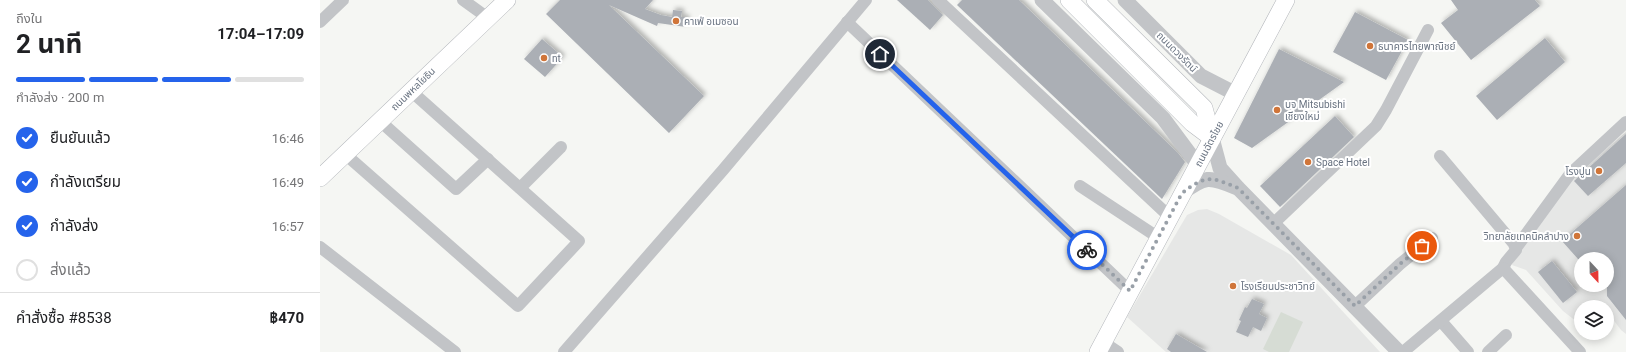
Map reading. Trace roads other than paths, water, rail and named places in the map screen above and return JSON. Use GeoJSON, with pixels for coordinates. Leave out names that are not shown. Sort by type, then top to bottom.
{"type":"FeatureCollection","features":[{"type":"Feature","properties":{"kind":"main road","name":"ถนนพหลโยธิน"},"geometry":{"type":"LineString","coordinates":[[320,178],[507,0]]}},
{"type":"Feature","properties":{"kind":"main road"},"geometry":{"type":"LineString","coordinates":[[1069,0],[1192,122],[1212,138]]}},
{"type":"Feature","properties":{"kind":"main road"},"geometry":{"type":"LineString","coordinates":[[1095,0],[1204,108],[1212,138]]}},
{"type":"Feature","properties":{"kind":"main road","name":"ถนนฉัตรไชย"},"geometry":{"type":"LineString","coordinates":[[1100,347],[1286,0]]}},
{"type":"Feature","properties":{"kind":"street"},"geometry":{"type":"LineString","coordinates":[[320,22],[343,0]]}},
{"type":"Feature","properties":{"kind":"street"},"geometry":{"type":"LineString","coordinates":[[463,0],[488,18]]}},
{"type":"Feature","properties":{"kind":"street"},"geometry":{"type":"LineString","coordinates":[[564,352],[723,170],[866,0]]}},
{"type":"Feature","properties":{"kind":"street"},"geometry":{"type":"LineString","coordinates":[[938,0],[1170,217]]}},
{"type":"Feature","properties":{"kind":"street"},"geometry":{"type":"LineString","coordinates":[[1042,0],[1163,118],[1198,165]]}},
{"type":"Feature","properties":{"kind":"street","name":"ถนนดวงรัตน์"},"geometry":{"type":"LineString","coordinates":[[1125,0],[1201,76],[1236,94]]}},
{"type":"Feature","properties":{"kind":"street"},"geometry":{"type":"LineString","coordinates":[[847,22],[1130,291]]}},
{"type":"Feature","properties":{"kind":"street"},"geometry":{"type":"LineString","coordinates":[[1273,224],[1376,126],[1428,30]]}},
{"type":"Feature","properties":{"kind":"street"},"geometry":{"type":"LineString","coordinates":[[345,154],[518,306],[579,240],[411,91]]}},
{"type":"Feature","properties":{"kind":"street"},"geometry":{"type":"LineString","coordinates":[[380,121],[456,189],[488,159]]}},
{"type":"Feature","properties":{"kind":"street"},"geometry":{"type":"LineString","coordinates":[[1404,352],[1503,268],[1570,174],[1626,122]]}},
{"type":"Feature","properties":{"kind":"street"},"geometry":{"type":"LineString","coordinates":[[1212,138],[1220,168],[1399,352]]}},
{"type":"Feature","properties":{"kind":"street"},"geometry":{"type":"LineString","coordinates":[[520,188],[561,147]]}},
{"type":"Feature","properties":{"kind":"street"},"geometry":{"type":"LineString","coordinates":[[1440,156],[1510,238],[1516,248]]}},
{"type":"Feature","properties":{"kind":"street"},"geometry":{"type":"LineString","coordinates":[[1182,193],[1193,185],[1204,180],[1215,178],[1238,188]]}},
{"type":"Feature","properties":{"kind":"street"},"geometry":{"type":"LineString","coordinates":[[1080,186],[1158,238]]}},
{"type":"Feature","properties":{"kind":"street"},"geometry":{"type":"LineString","coordinates":[[1355,306],[1400,264],[1432,238]]}},
{"type":"Feature","properties":{"kind":"street"},"geometry":{"type":"LineString","coordinates":[[320,247],[455,352]]}},
{"type":"Feature","properties":{"kind":"street"},"geometry":{"type":"LineString","coordinates":[[1503,268],[1580,352]]}},
{"type":"Feature","properties":{"kind":"street"},"geometry":{"type":"LineString","coordinates":[[1441,321],[1468,352]]}},
{"type":"Feature","properties":{"kind":"street"},"geometry":{"type":"LineString","coordinates":[[1488,352],[1506,335]]}},
{"type":"Feature","properties":{"kind":"street"},"geometry":{"type":"LineString","coordinates":[[1100,347],[1118,352]]}},
{"type":"Feature","properties":{"kind":"place","name":"คาเฟ่ อเมซอน"},"geometry":{"type":"Point","coordinates":[676,21]}},
{"type":"Feature","properties":{"kind":"place","name":"ธนาคารไทยพาณิชย์"},"geometry":{"type":"Point","coordinates":[1370,46]}},
{"type":"Feature","properties":{"kind":"place","name":"nt"},"geometry":{"type":"Point","coordinates":[544,58]}},
{"type":"Feature","properties":{"kind":"place","name":"บจ Mitsubishi เชียงใหม่"},"geometry":{"type":"Point","coordinates":[1277,110]}},
{"type":"Feature","properties":{"kind":"place","name":"Space Hotel"},"geometry":{"type":"Point","coordinates":[1308,162]}},
{"type":"Feature","properties":{"kind":"place","name":"โรงปูน"},"geometry":{"type":"Point","coordinates":[1599,171]}},
{"type":"Feature","properties":{"kind":"place","name":"วิทยาลัยเทคนิคลำปาง"},"geometry":{"type":"Point","coordinates":[1577,236]}},
{"type":"Feature","properties":{"kind":"place","name":"โรงเรียนประชาวิทย์"},"geometry":{"type":"Point","coordinates":[1233,286]}}]}
